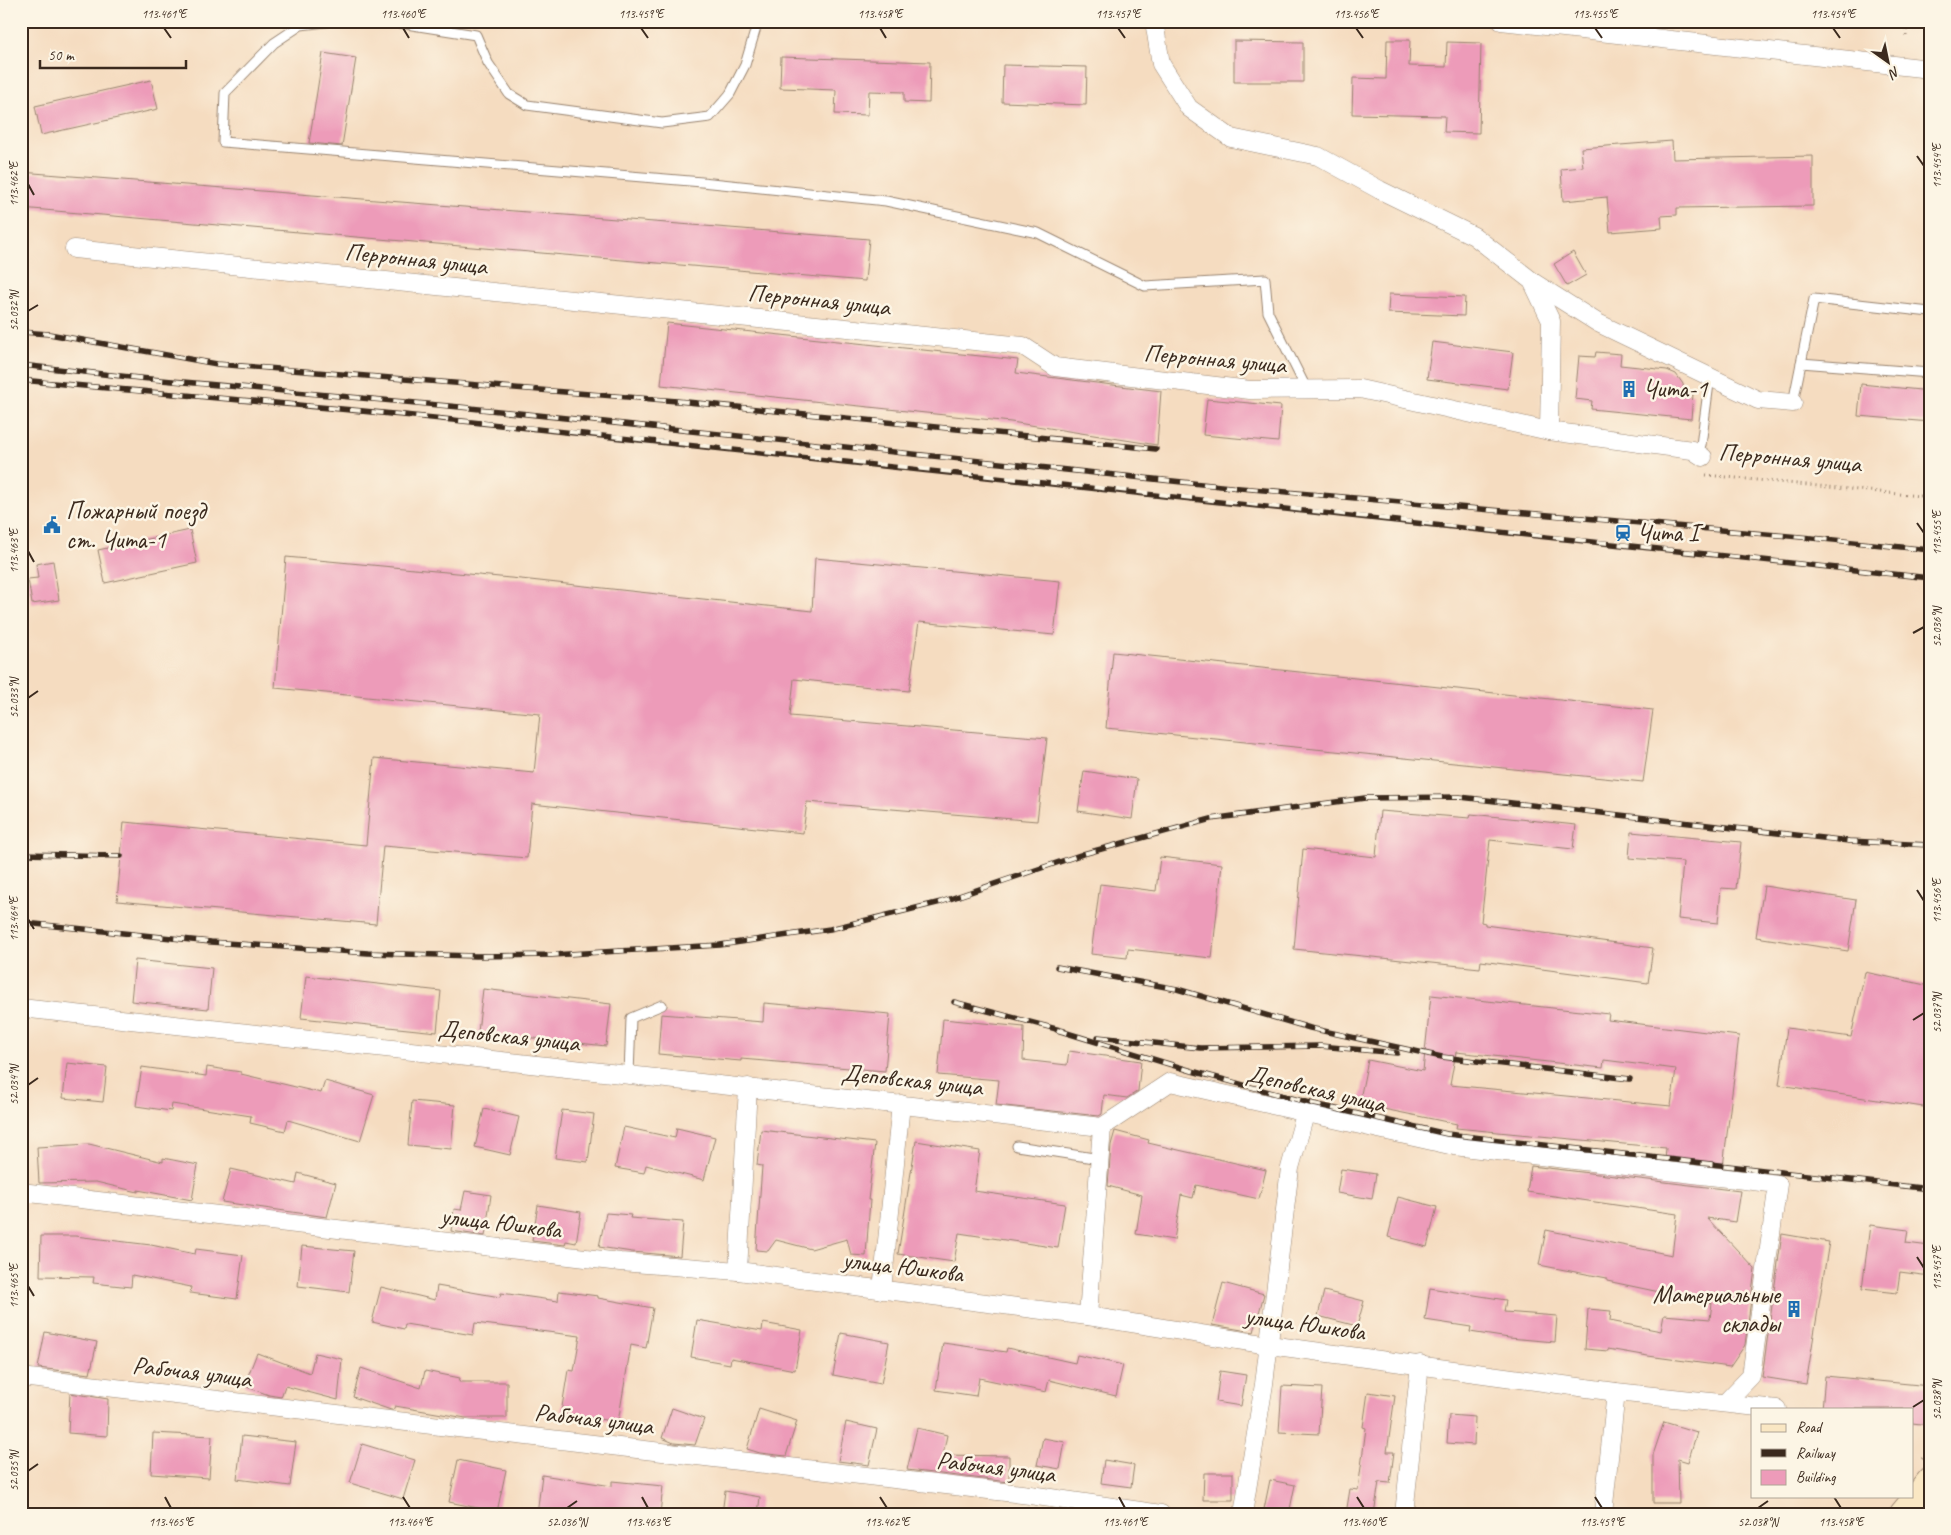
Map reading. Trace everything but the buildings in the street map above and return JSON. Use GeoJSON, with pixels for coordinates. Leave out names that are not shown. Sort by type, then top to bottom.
{"type":"FeatureCollection","features":[{"type":"Feature","properties":{"kind":"main road"},"geometry":{"type":"LineString","coordinates":[[1902,1514],[1930,1480]]}},
{"type":"Feature","properties":{"kind":"street"},"geometry":{"type":"LineString","coordinates":[[1154,21],[1161,64],[1189,108],[1231,138],[1318,156],[1380,190],[1474,236],[1532,281],[1598,323],[1758,400],[1792,403]]}},
{"type":"Feature","properties":{"kind":"street"},"geometry":{"type":"LineString","coordinates":[[1501,21],[1930,69]]}},
{"type":"Feature","properties":{"kind":"street","name":"Перронная улица"},"geometry":{"type":"LineString","coordinates":[[74,249],[1023,346],[1055,367],[1241,390],[1360,389],[1549,431],[1697,453]]}},
{"type":"Feature","properties":{"kind":"street"},"geometry":{"type":"LineString","coordinates":[[1532,281],[1551,321],[1549,431]]}},
{"type":"Feature","properties":{"kind":"street","name":"Деповская улица"},"geometry":{"type":"LineString","coordinates":[[21,1008],[1102,1127],[1170,1082],[1306,1111],[1454,1146],[1778,1184],[1751,1376],[1725,1403]]}},
{"type":"Feature","properties":{"kind":"street"},"geometry":{"type":"LineString","coordinates":[[738,1271],[748,1087]]}},
{"type":"Feature","properties":{"kind":"street"},"geometry":{"type":"LineString","coordinates":[[882,1290],[901,1104]]}},
{"type":"Feature","properties":{"kind":"street"},"geometry":{"type":"LineString","coordinates":[[1243,1514],[1269,1345],[1290,1168],[1306,1111]]}},
{"type":"Feature","properties":{"kind":"street"},"geometry":{"type":"LineString","coordinates":[[1088,1316],[1102,1127]]}},
{"type":"Feature","properties":{"kind":"street","name":"улица Юшкова"},"geometry":{"type":"LineString","coordinates":[[21,1192],[620,1262],[738,1271],[1088,1316],[1269,1345],[1616,1392],[1768,1408]]}},
{"type":"Feature","properties":{"kind":"street"},"geometry":{"type":"LineString","coordinates":[[1404,1514],[1420,1364]]}},
{"type":"Feature","properties":{"kind":"street","name":"Рабочая улица"},"geometry":{"type":"LineString","coordinates":[[21,1377],[1030,1495],[1161,1514]]}},
{"type":"Feature","properties":{"kind":"street"},"geometry":{"type":"LineString","coordinates":[[1604,1514],[1616,1392]]}},
{"type":"Feature","properties":{"kind":"lane"},"geometry":{"type":"LineString","coordinates":[[334,21],[301,26],[281,38],[224,93],[223,142],[702,182],[886,201],[1038,233],[1145,286],[1265,279],[1268,312],[1307,390]]}},
{"type":"Feature","properties":{"kind":"lane"},"geometry":{"type":"LineString","coordinates":[[387,21],[476,35],[488,63],[509,94],[527,105],[662,123],[710,116],[730,94],[745,65],[758,21]]}},
{"type":"Feature","properties":{"kind":"lane"},"geometry":{"type":"LineString","coordinates":[[1792,403],[1814,299],[1930,312]]}},
{"type":"Feature","properties":{"kind":"lane"},"geometry":{"type":"LineString","coordinates":[[1801,363],[1930,373]]}},
{"type":"Feature","properties":{"kind":"lane"},"geometry":{"type":"LineString","coordinates":[[1697,453],[1701,445],[1710,376]]}},
{"type":"Feature","properties":{"kind":"lane"},"geometry":{"type":"LineString","coordinates":[[629,1074],[631,1018],[662,1005]]}},
{"type":"Feature","properties":{"kind":"lane"},"geometry":{"type":"LineString","coordinates":[[1017,1146],[1100,1159]]}},
{"type":"Feature","properties":{"kind":"path"},"geometry":{"type":"LineString","coordinates":[[1906,36],[1907,21]]}},
{"type":"Feature","properties":{"kind":"path","name":"Перронная улица"},"geometry":{"type":"LineString","coordinates":[[1697,453],[1701,475],[1930,497]]}},
{"type":"Feature","properties":{"kind":"green space"},"geometry":{"type":"Polygon","coordinates":[[[1892,21],[1930,21],[1930,29],[1891,23],[1892,21]]]}},
{"type":"Feature","properties":{"kind":"railway"},"geometry":{"type":"LineString","coordinates":[[21,332],[49,334],[217,364],[677,401],[1156,449]]}},
{"type":"Feature","properties":{"kind":"railway"},"geometry":{"type":"LineString","coordinates":[[21,365],[139,378],[460,407],[1240,488],[1930,550]]}},
{"type":"Feature","properties":{"kind":"railway"},"geometry":{"type":"LineString","coordinates":[[21,380],[638,439],[1930,578]]}},
{"type":"Feature","properties":{"kind":"railway"},"geometry":{"type":"LineString","coordinates":[[21,924],[211,942],[368,953],[476,956],[552,955],[720,945],[830,929],[941,902],[1083,854],[1211,819],[1365,798],[1460,797],[1849,841],[1930,845]]}},
{"type":"Feature","properties":{"kind":"railway"},"geometry":{"type":"LineString","coordinates":[[21,854],[121,856]]}},
{"type":"Feature","properties":{"kind":"railway"},"geometry":{"type":"LineString","coordinates":[[1057,967],[1177,989],[1310,1028],[1442,1057],[1630,1079]]}},
{"type":"Feature","properties":{"kind":"railway"},"geometry":{"type":"LineString","coordinates":[[954,1002],[1064,1031]]}},
{"type":"Feature","properties":{"kind":"railway"},"geometry":{"type":"LineString","coordinates":[[1057,1030],[1192,1071],[1314,1104],[1447,1134],[1930,1189]]}},
{"type":"Feature","properties":{"kind":"railway"},"geometry":{"type":"LineString","coordinates":[[1098,1037],[1200,1048],[1320,1046],[1397,1053]]}},
{"type":"Feature","properties":{"kind":"place","name":"Чита-1"},"geometry":{"type":"Point","coordinates":[1629,389]}},
{"type":"Feature","properties":{"kind":"place","name":"Пожарный поезд ст. Чита-1"},"geometry":{"type":"Point","coordinates":[52,525]}},
{"type":"Feature","properties":{"kind":"place","name":"Чита I"},"geometry":{"type":"Point","coordinates":[1623,533]}},
{"type":"Feature","properties":{"kind":"place","name":"Материальные склады"},"geometry":{"type":"Point","coordinates":[1794,1309]}}]}
